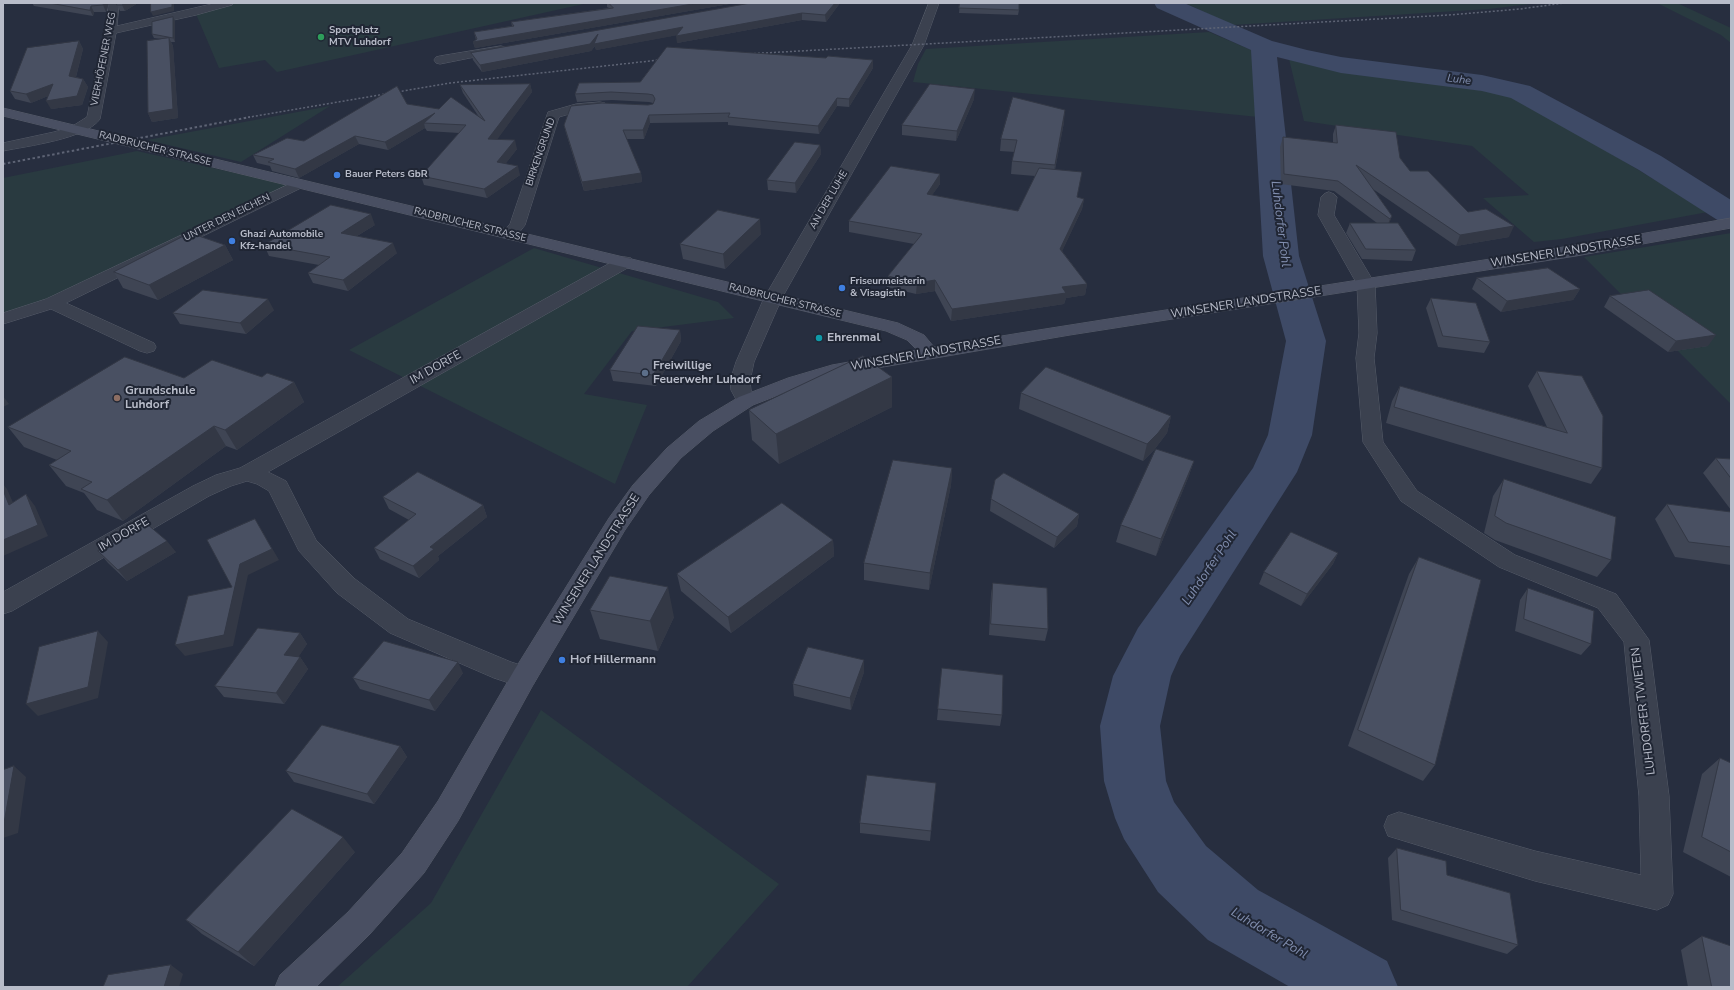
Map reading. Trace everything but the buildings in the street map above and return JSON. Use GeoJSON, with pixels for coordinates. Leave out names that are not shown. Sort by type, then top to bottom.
{"type":"FeatureCollection","features":[{"type":"Feature","properties":{"kind":"main road","name":"RADBRUCHER STRASSE"},"geometry":{"type":"LineString","coordinates":[[3,112],[892,327],[916,337],[926,347],[928,353]]}},
{"type":"Feature","properties":{"kind":"main road","name":"WINSENER LANDSTRASSE"},"geometry":{"type":"LineString","coordinates":[[292,987],[359,923],[413,863],[448,811],[524,677],[617,524],[641,490],[674,453],[706,426],[746,401],[795,382],[839,369],[928,353],[1576,251],[1731,223]]}},
{"type":"Feature","properties":{"kind":"street","name":"VIERHÖFENER WEG"},"geometry":{"type":"LineString","coordinates":[[3,147],[57,136],[76,130],[93,119],[112,31],[114,3]]}},
{"type":"Feature","properties":{"kind":"street"},"geometry":{"type":"LineString","coordinates":[[112,31],[196,12],[228,3]]}},
{"type":"Feature","properties":{"kind":"street","name":"AN DER LUHE"},"geometry":{"type":"LineString","coordinates":[[746,401],[741,390],[740,381],[745,362],[773,298],[918,45],[934,3]]}},
{"type":"Feature","properties":{"kind":"street"},"geometry":{"type":"LineString","coordinates":[[440,60],[510,48]]}},
{"type":"Feature","properties":{"kind":"street","name":"BIRKENGRUND"},"geometry":{"type":"LineString","coordinates":[[509,234],[517,225],[553,115],[565,109],[581,106],[611,107]]}},
{"type":"Feature","properties":{"kind":"street","name":"UNTER DEN EICHEN"},"geometry":{"type":"LineString","coordinates":[[3,319],[52,302],[298,184]]}},
{"type":"Feature","properties":{"kind":"street","name":"LUHDORFER TWIETEN"},"geometry":{"type":"LineString","coordinates":[[1329,197],[1326,215],[1361,272],[1366,284],[1368,333],[1365,358],[1373,442],[1409,496],[1507,561],[1607,601],[1636,640],[1654,796],[1657,894],[1535,866],[1399,826]]}},
{"type":"Feature","properties":{"kind":"street","name":"IM DORFE"},"geometry":{"type":"LineString","coordinates":[[3,604],[201,491],[224,480],[248,474],[625,262]]}},
{"type":"Feature","properties":{"kind":"street"},"geometry":{"type":"LineString","coordinates":[[52,302],[147,346]]}},
{"type":"Feature","properties":{"kind":"street"},"geometry":{"type":"LineString","coordinates":[[248,474],[264,478],[278,486],[307,545],[346,586],[399,626],[503,670],[524,677]]}},
{"type":"Feature","properties":{"kind":"shaded area","name":"Sportplatz MTV Luhdorf"},"geometry":{"type":"Polygon","coordinates":[[[233,3],[588,3],[277,72],[265,60],[219,68],[196,14],[233,3]]]}},
{"type":"Feature","properties":{"kind":"shaded area"},"geometry":{"type":"Polygon","coordinates":[[[1185,3],[1538,3],[1489,9],[1232,25],[1185,3]]]}},
{"type":"Feature","properties":{"kind":"shaded area"},"geometry":{"type":"Polygon","coordinates":[[[1657,3],[1677,3],[1731,28],[1731,43],[1721,35],[1657,3]]]}},
{"type":"Feature","properties":{"kind":"shaded area"},"geometry":{"type":"Polygon","coordinates":[[[1209,32],[1256,52],[1268,118],[913,82],[918,64],[926,49],[1209,32]]]}},
{"type":"Feature","properties":{"kind":"shaded area"},"geometry":{"type":"Polygon","coordinates":[[[1289,59],[1516,96],[1708,212],[1562,239],[1534,242],[1483,198],[1529,195],[1472,146],[1304,121],[1289,59]]]}},
{"type":"Feature","properties":{"kind":"shaded area"},"geometry":{"type":"Polygon","coordinates":[[[330,106],[241,162],[147,140],[330,106]]]}},
{"type":"Feature","properties":{"kind":"shaded area"},"geometry":{"type":"Polygon","coordinates":[[[137,151],[289,185],[55,298],[3,315],[3,178],[137,151]]]}},
{"type":"Feature","properties":{"kind":"shaded area"},"geometry":{"type":"Polygon","coordinates":[[[1731,233],[1731,404],[1584,257],[1731,233]]]}},
{"type":"Feature","properties":{"kind":"shaded area"},"geometry":{"type":"Polygon","coordinates":[[[534,248],[718,302],[734,318],[632,331],[584,394],[647,405],[615,484],[349,350],[534,248]]]}},
{"type":"Feature","properties":{"kind":"shaded area"},"geometry":{"type":"Polygon","coordinates":[[[541,710],[779,884],[687,987],[337,987],[431,903],[541,710]]]}},
{"type":"Feature","properties":{"kind":"waterway","name":"Luhe"},"geometry":{"type":"LineString","coordinates":[[1165,3],[1263,46]]}},
{"type":"Feature","properties":{"kind":"waterway","name":"Luhe"},"geometry":{"type":"LineString","coordinates":[[1263,46],[1341,65],[1482,83],[1520,92],[1650,163],[1731,214]]}},
{"type":"Feature","properties":{"kind":"waterway","name":"Luhdorfer Pohl"},"geometry":{"type":"LineString","coordinates":[[1263,46],[1281,256],[1306,341],[1290,435],[1274,472],[1158,644],[1142,676],[1130,726],[1135,781],[1147,818],[1182,869],[1233,915],[1361,987]]}},
{"type":"Feature","properties":{"kind":"railway"},"geometry":{"type":"LineString","coordinates":[[746,54],[1449,15],[1520,9],[1564,3]]}},
{"type":"Feature","properties":{"kind":"railway"},"geometry":{"type":"LineString","coordinates":[[244,118],[450,83],[668,59]]}},
{"type":"Feature","properties":{"kind":"railway"},"geometry":{"type":"LineString","coordinates":[[3,164],[250,117]]}},
{"type":"Feature","properties":{"kind":"place","name":"Sportplatz MTV Luhdorf"},"geometry":{"type":"Point","coordinates":[321,37]}},
{"type":"Feature","properties":{"kind":"place","name":"Bauer Peters GbR"},"geometry":{"type":"Point","coordinates":[337,175]}},
{"type":"Feature","properties":{"kind":"place","name":"Ghazi Automobile Kfz-handel"},"geometry":{"type":"Point","coordinates":[232,241]}},
{"type":"Feature","properties":{"kind":"place","name":"Friseurmeisterin & Visagistin"},"geometry":{"type":"Point","coordinates":[842,288]}},
{"type":"Feature","properties":{"kind":"place","name":"Ehrenmal"},"geometry":{"type":"Point","coordinates":[819,338]}},
{"type":"Feature","properties":{"kind":"place","name":"Freiwillige Feuerwehr Luhdorf"},"geometry":{"type":"Point","coordinates":[645,373]}},
{"type":"Feature","properties":{"kind":"place","name":"Grundschule Luhdorf"},"geometry":{"type":"Point","coordinates":[117,398]}},
{"type":"Feature","properties":{"kind":"place","name":"Hof Hillermann"},"geometry":{"type":"Point","coordinates":[562,660]}}]}
